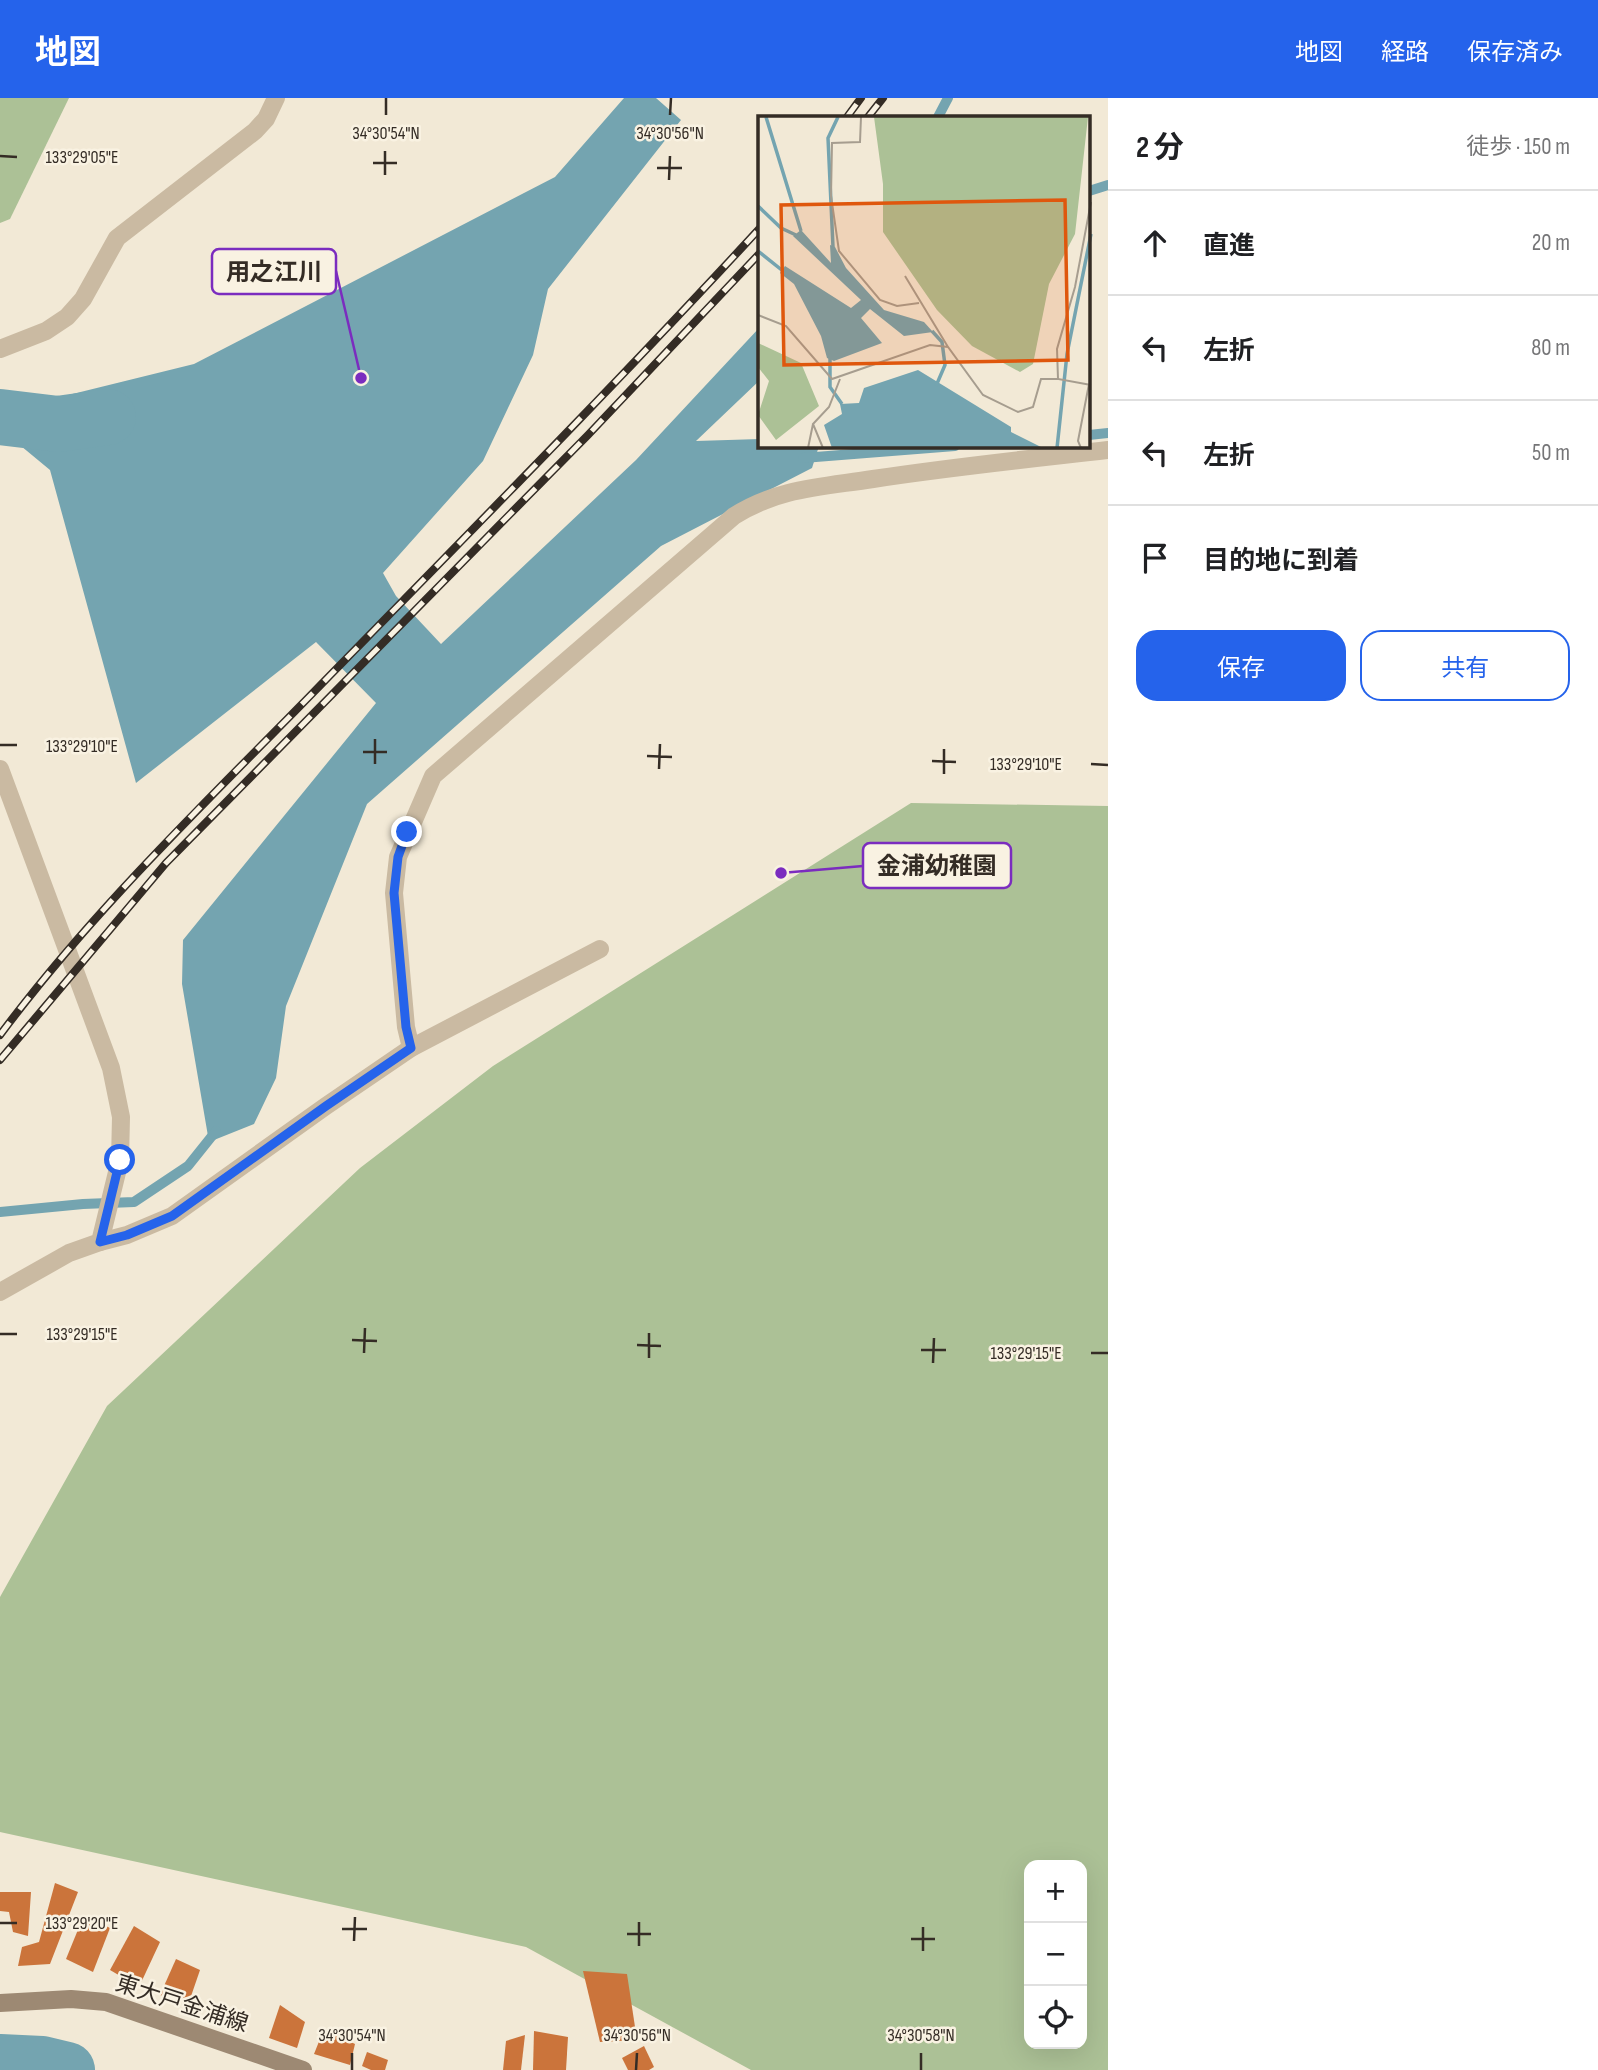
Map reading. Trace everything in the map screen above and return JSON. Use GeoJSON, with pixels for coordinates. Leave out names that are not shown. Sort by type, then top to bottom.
{"type":"FeatureCollection","features":[{"type":"Feature","properties":{"kind":"main road","name":"東大戸金浦線"},"geometry":{"type":"LineString","coordinates":[[0,2003],[71,1999],[106,2002],[303,2070]]}},
{"type":"Feature","properties":{"kind":"street"},"geometry":{"type":"LineString","coordinates":[[0,349],[46,331],[67,317],[83,299],[117,239],[255,131],[266,119],[276,98]]}},
{"type":"Feature","properties":{"kind":"street"},"geometry":{"type":"LineString","coordinates":[[411,1048],[406,1027],[394,893],[398,857],[433,776],[734,516],[755,503],[782,493],[947,467],[1108,450]]}},
{"type":"Feature","properties":{"kind":"street"},"geometry":{"type":"LineString","coordinates":[[0,769],[111,1068],[121,1117],[120,1160],[101,1234]]}},
{"type":"Feature","properties":{"kind":"street"},"geometry":{"type":"LineString","coordinates":[[0,1292],[101,1234],[127,1235],[172,1216],[411,1048],[600,949]]}},
{"type":"Feature","properties":{"kind":"green space"},"geometry":{"type":"Polygon","coordinates":[[[0,98],[69,98],[10,219],[0,223],[0,98]]]}},
{"type":"Feature","properties":{"kind":"green space"},"geometry":{"type":"Polygon","coordinates":[[[911,803],[1108,806],[1108,2070],[751,2070],[526,1947],[0,1832],[0,1597],[107,1406],[360,1168],[493,1066],[911,803]]]}},
{"type":"Feature","properties":{"kind":"water"},"geometry":{"type":"Polygon","coordinates":[[[624,98],[656,98],[681,120],[548,289],[533,355],[483,461],[383,573],[396,596],[441,644],[636,460],[758,329],[758,382],[696,441],[758,439],[758,448],[818,448],[812,468],[661,546],[367,804],[286,1006],[276,1078],[254,1124],[209,1142],[182,984],[183,940],[376,703],[316,642],[136,783],[50,470],[21,446],[40,402],[194,364],[555,177],[624,98]]]}},
{"type":"Feature","properties":{"kind":"building"},"geometry":{"type":"Polygon","coordinates":[[[55,1883],[78,1892],[50,1964],[18,1966],[22,1947],[39,1942],[55,1883]]]}},
{"type":"Feature","properties":{"kind":"building"},"geometry":{"type":"Polygon","coordinates":[[[0,1892],[31,1892],[28,1936],[13,1932],[9,1912],[0,1911],[0,1892]]]}},
{"type":"Feature","properties":{"kind":"building"},"geometry":{"type":"Polygon","coordinates":[[[84,1915],[110,1928],[93,1972],[66,1959],[84,1915]]]}},
{"type":"Feature","properties":{"kind":"building"},"geometry":{"type":"Polygon","coordinates":[[[134,1926],[160,1942],[139,1987],[110,1970],[134,1926]]]}},
{"type":"Feature","properties":{"kind":"building"},"geometry":{"type":"Polygon","coordinates":[[[176,1959],[200,1970],[189,2002],[160,1995],[176,1959]]]}},
{"type":"Feature","properties":{"kind":"building"},"geometry":{"type":"Polygon","coordinates":[[[583,1971],[627,1974],[637,2040],[600,2042],[583,1971]]]}},
{"type":"Feature","properties":{"kind":"building"},"geometry":{"type":"Polygon","coordinates":[[[280,2005],[305,2022],[297,2048],[269,2038],[280,2005]]]}},
{"type":"Feature","properties":{"kind":"building"},"geometry":{"type":"Polygon","coordinates":[[[324,2029],[355,2044],[350,2065],[314,2054],[324,2029]]]}},
{"type":"Feature","properties":{"kind":"building"},"geometry":{"type":"Polygon","coordinates":[[[534,2031],[568,2037],[566,2070],[533,2070],[534,2031]]]}},
{"type":"Feature","properties":{"kind":"building"},"geometry":{"type":"Polygon","coordinates":[[[525,2035],[521,2070],[503,2070],[506,2041],[525,2035]]]}},
{"type":"Feature","properties":{"kind":"building"},"geometry":{"type":"Polygon","coordinates":[[[644,2046],[654,2067],[649,2070],[628,2070],[622,2058],[644,2046]]]}},
{"type":"Feature","properties":{"kind":"building"},"geometry":{"type":"Polygon","coordinates":[[[367,2052],[388,2060],[385,2070],[371,2070],[362,2066],[367,2052]]]}},
{"type":"Feature","properties":{"kind":"waterway"},"geometry":{"type":"LineString","coordinates":[[939,116],[948,98]]}},
{"type":"Feature","properties":{"kind":"waterway"},"geometry":{"type":"LineString","coordinates":[[1090,191],[1108,185]]}},
{"type":"Feature","properties":{"kind":"waterway"},"geometry":{"type":"LineString","coordinates":[[0,417],[58,424],[108,417]]}},
{"type":"Feature","properties":{"kind":"waterway"},"geometry":{"type":"LineString","coordinates":[[1090,435],[1108,433]]}},
{"type":"Feature","properties":{"kind":"waterway"},"geometry":{"type":"LineString","coordinates":[[803,458],[930,448]]}},
{"type":"Feature","properties":{"kind":"waterway"},"geometry":{"type":"LineString","coordinates":[[0,1212],[134,1202],[188,1166],[216,1131]]}},
{"type":"Feature","properties":{"kind":"waterway"},"geometry":{"type":"LineString","coordinates":[[0,2062],[42,2064],[67,2070]]}},
{"type":"Feature","properties":{"kind":"railway"},"geometry":{"type":"LineString","coordinates":[[848,116],[861,98]]}},
{"type":"Feature","properties":{"kind":"railway"},"geometry":{"type":"LineString","coordinates":[[869,116],[883,98]]}},
{"type":"Feature","properties":{"kind":"railway"},"geometry":{"type":"LineString","coordinates":[[0,1035],[71,947],[146,863],[534,466],[758,230]]}},
{"type":"Feature","properties":{"kind":"railway"},"geometry":{"type":"LineString","coordinates":[[0,1060],[166,863],[588,435],[758,255]]}},
{"type":"Feature","properties":{"kind":"place","name":"用之江川"},"geometry":{"type":"Point","coordinates":[361,378]}},
{"type":"Feature","properties":{"kind":"place","name":"金浦幼稚園"},"geometry":{"type":"Point","coordinates":[781,873]}},
{"type":"Feature","properties":{"kind":"route"},"geometry":{"type":"LineString","coordinates":[[120,1160],[100,1242],[127,1235],[172,1216],[411,1048],[406,1027],[394,893],[398,857],[407,832]]}}]}
